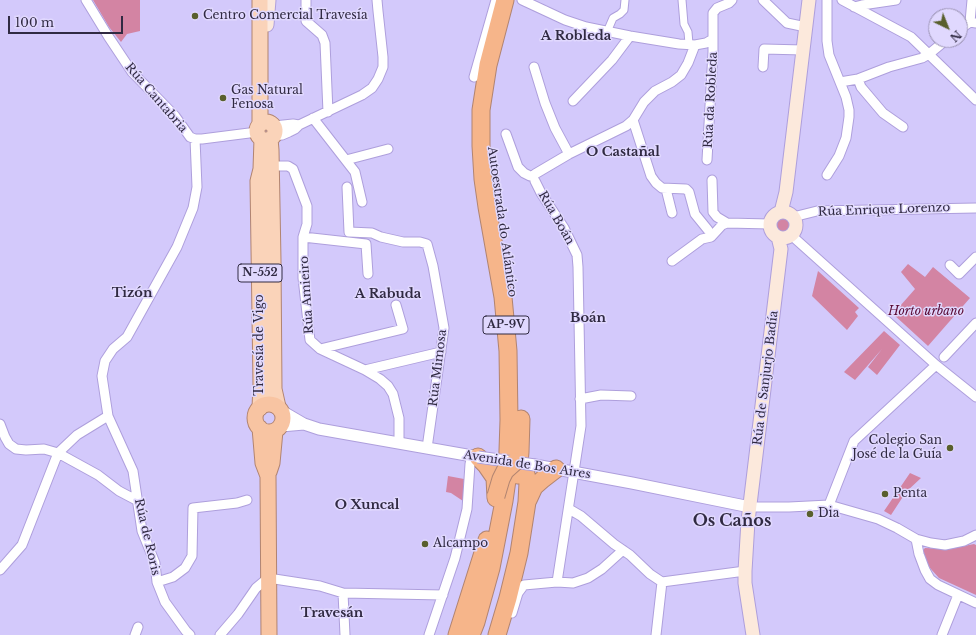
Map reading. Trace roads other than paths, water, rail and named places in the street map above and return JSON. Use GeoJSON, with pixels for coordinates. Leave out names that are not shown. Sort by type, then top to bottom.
{"type":"FeatureCollection","features":[{"type":"Feature","properties":{"kind":"highway","name":"Autoestrada do Atlántico"},"geometry":{"type":"LineString","coordinates":[[503,8],[523,1]]}},
{"type":"Feature","properties":{"kind":"highway","name":"Autoestrada do Atlántico"},"geometry":{"type":"LineString","coordinates":[[471,635],[491,568],[507,480],[509,420],[508,351],[503,297],[484,186],[481,146],[481,110],[488,65],[503,8]]}},
{"type":"Feature","properties":{"kind":"highway","name":"Autoestrada do Atlántico"},"geometry":{"type":"LineString","coordinates":[[483,635],[506,550],[518,479],[520,452],[518,345],[513,296],[494,178],[491,145],[492,108],[499,68],[503,8]]}},
{"type":"Feature","properties":{"kind":"highway"},"geometry":{"type":"LineString","coordinates":[[260,408],[270,404],[279,409]]}},
{"type":"Feature","properties":{"kind":"highway","name":"N-552"},"geometry":{"type":"LineString","coordinates":[[260,408],[255,416],[257,425],[260,428]]}},
{"type":"Feature","properties":{"kind":"highway","name":"N-552"},"geometry":{"type":"LineString","coordinates":[[269,635],[268,476],[278,428],[283,419],[279,409]]}},
{"type":"Feature","properties":{"kind":"highway"},"geometry":{"type":"LineString","coordinates":[[260,428],[267,432],[278,428]]}},
{"type":"Feature","properties":{"kind":"highway"},"geometry":{"type":"LineString","coordinates":[[260,428],[264,463],[268,476]]}},
{"type":"Feature","properties":{"kind":"highway"},"geometry":{"type":"LineString","coordinates":[[475,456],[486,464],[495,478],[496,496]]}},
{"type":"Feature","properties":{"kind":"highway"},"geometry":{"type":"LineString","coordinates":[[457,635],[489,534],[496,496],[501,479],[505,471],[524,463],[528,482],[527,502],[519,553],[497,635]]}},
{"type":"Feature","properties":{"kind":"highway"},"geometry":{"type":"LineString","coordinates":[[527,502],[534,487],[543,478],[556,469]]}},
{"type":"Feature","properties":{"kind":"main road","name":"Travesía de Vigo"},"geometry":{"type":"LineString","coordinates":[[259,0],[263,25],[268,96],[267,131],[258,181],[261,384],[260,408]]}},
{"type":"Feature","properties":{"kind":"main road","name":"Travesía de Vigo"},"geometry":{"type":"LineString","coordinates":[[263,25],[267,0]]}},
{"type":"Feature","properties":{"kind":"main road","name":"Rúa de Sanjurjo Badía"},"geometry":{"type":"LineString","coordinates":[[788,214],[786,196],[809,0]]}},
{"type":"Feature","properties":{"kind":"main road","name":"Travesía de Vigo"},"geometry":{"type":"LineString","coordinates":[[267,131],[272,166],[274,394],[279,409]]}},
{"type":"Feature","properties":{"kind":"main road","name":"Rúa de Sanjurjo Badía"},"geometry":{"type":"LineString","coordinates":[[752,635],[745,583],[748,521],[784,240],[795,228],[795,220],[788,214],[777,213],[773,215],[770,224]]}},
{"type":"Feature","properties":{"kind":"main road"},"geometry":{"type":"LineString","coordinates":[[770,224],[772,232],[784,240]]}},
{"type":"Feature","properties":{"kind":"street","name":"Rúa Cantabria"},"geometry":{"type":"LineString","coordinates":[[86,0],[132,72],[175,116],[190,137],[202,140],[267,131],[285,134],[295,129],[299,125],[362,95],[372,88],[383,67],[377,0]]}},
{"type":"Feature","properties":{"kind":"street"},"geometry":{"type":"LineString","coordinates":[[306,0],[306,21],[322,35],[325,43],[328,112]]}},
{"type":"Feature","properties":{"kind":"street"},"geometry":{"type":"LineString","coordinates":[[607,32],[613,18],[624,10],[625,0]]}},
{"type":"Feature","properties":{"kind":"street"},"geometry":{"type":"LineString","coordinates":[[533,177],[570,154],[626,126],[633,120],[644,102],[654,91],[672,82],[681,75],[688,63],[692,44],[684,24],[682,0]]}},
{"type":"Feature","properties":{"kind":"street","name":"Rúa da Robleda"},"geometry":{"type":"LineString","coordinates":[[708,160],[713,13],[717,8],[729,3],[732,0]]}},
{"type":"Feature","properties":{"kind":"street"},"geometry":{"type":"LineString","coordinates":[[763,0],[787,23],[806,27]]}},
{"type":"Feature","properties":{"kind":"street"},"geometry":{"type":"LineString","coordinates":[[826,0],[826,41],[828,55],[846,97],[849,110],[846,138],[839,156],[827,175]]}},
{"type":"Feature","properties":{"kind":"street"},"geometry":{"type":"LineString","coordinates":[[842,0],[910,37],[976,100]]}},
{"type":"Feature","properties":{"kind":"street"},"geometry":{"type":"LineString","coordinates":[[854,7],[896,0]]}},
{"type":"Feature","properties":{"kind":"street"},"geometry":{"type":"LineString","coordinates":[[972,0],[973,22]]}},
{"type":"Feature","properties":{"kind":"street","name":"Rúa da Robleda"},"geometry":{"type":"LineString","coordinates":[[523,1],[565,20],[607,32],[692,44],[706,43],[713,39]]}},
{"type":"Feature","properties":{"kind":"street"},"geometry":{"type":"LineString","coordinates":[[474,77],[503,8]]}},
{"type":"Feature","properties":{"kind":"street"},"geometry":{"type":"LineString","coordinates":[[573,101],[612,60],[630,36]]}},
{"type":"Feature","properties":{"kind":"street"},"geometry":{"type":"LineString","coordinates":[[840,82],[858,79],[889,67],[922,58],[936,48]]}},
{"type":"Feature","properties":{"kind":"street"},"geometry":{"type":"LineString","coordinates":[[763,67],[764,49],[803,50]]}},
{"type":"Feature","properties":{"kind":"street"},"geometry":{"type":"LineString","coordinates":[[534,68],[554,128],[570,154]]}},
{"type":"Feature","properties":{"kind":"street"},"geometry":{"type":"LineString","coordinates":[[858,79],[861,87],[883,113],[903,127]]}},
{"type":"Feature","properties":{"kind":"street"},"geometry":{"type":"LineString","coordinates":[[313,118],[355,172],[362,202]]}},
{"type":"Feature","properties":{"kind":"street"},"geometry":{"type":"LineString","coordinates":[[633,120],[651,176],[656,184],[666,189],[686,189],[689,192],[695,214],[708,230]]}},
{"type":"Feature","properties":{"kind":"street","name":"Rúa Boán"},"geometry":{"type":"LineString","coordinates":[[506,134],[518,167],[524,173],[533,177],[541,193],[564,228],[576,255],[578,267],[581,426],[557,582]]}},
{"type":"Feature","properties":{"kind":"street","name":"Rúa de Roris"},"geometry":{"type":"LineString","coordinates":[[187,634],[165,602],[157,582],[155,563],[142,531],[133,471],[108,416],[102,376],[105,361],[113,349],[128,337],[177,247],[193,208],[197,187],[195,139]]}},
{"type":"Feature","properties":{"kind":"street"},"geometry":{"type":"LineString","coordinates":[[346,160],[388,149]]}},
{"type":"Feature","properties":{"kind":"street","name":"Rúa Amieiro"},"geometry":{"type":"LineString","coordinates":[[272,166],[290,167],[294,172],[307,206],[307,224],[303,237],[303,278],[310,340],[320,349],[365,370],[388,386],[393,394],[399,418],[399,443]]}},
{"type":"Feature","properties":{"kind":"street"},"geometry":{"type":"LineString","coordinates":[[712,180],[713,212],[717,217],[727,223]]}},
{"type":"Feature","properties":{"kind":"street","name":"Rúa Mimosa"},"geometry":{"type":"LineString","coordinates":[[347,188],[349,232],[372,233],[381,237],[403,242],[420,242],[427,244],[433,266],[444,328],[427,448]]}},
{"type":"Feature","properties":{"kind":"street"},"geometry":{"type":"LineString","coordinates":[[666,189],[672,213]]}},
{"type":"Feature","properties":{"kind":"street","name":"Rúa Enrique Lorenzo"},"geometry":{"type":"LineString","coordinates":[[788,214],[817,211],[976,208]]}},
{"type":"Feature","properties":{"kind":"street"},"geometry":{"type":"LineString","coordinates":[[672,261],[702,239],[711,237],[722,225],[727,223],[770,224]]}},
{"type":"Feature","properties":{"kind":"street","name":"Rúa Amieiro"},"geometry":{"type":"LineString","coordinates":[[303,237],[366,244],[368,274]]}},
{"type":"Feature","properties":{"kind":"street"},"geometry":{"type":"LineString","coordinates":[[784,240],[976,397]]}},
{"type":"Feature","properties":{"kind":"street"},"geometry":{"type":"LineString","coordinates":[[950,265],[959,274],[976,257]]}},
{"type":"Feature","properties":{"kind":"street","name":"Rúa Amieiro"},"geometry":{"type":"LineString","coordinates":[[320,349],[403,329],[396,305]]}},
{"type":"Feature","properties":{"kind":"street"},"geometry":{"type":"LineString","coordinates":[[944,357],[976,323]]}},
{"type":"Feature","properties":{"kind":"street"},"geometry":{"type":"LineString","coordinates":[[365,370],[441,352]]}},
{"type":"Feature","properties":{"kind":"street"},"geometry":{"type":"LineString","coordinates":[[829,505],[854,441],[936,365]]}},
{"type":"Feature","properties":{"kind":"street"},"geometry":{"type":"LineString","coordinates":[[580,398],[601,395],[631,396]]}},
{"type":"Feature","properties":{"kind":"street","name":"Avenida de Bos Aires"},"geometry":{"type":"LineString","coordinates":[[279,409],[304,424],[330,431],[574,472],[750,507]]}},
{"type":"Feature","properties":{"kind":"street"},"geometry":{"type":"LineString","coordinates":[[0,570],[22,545],[58,453],[77,435],[108,416]]}},
{"type":"Feature","properties":{"kind":"street"},"geometry":{"type":"LineString","coordinates":[[0,424],[5,437],[16,449],[44,449],[58,453],[98,475],[120,491],[138,501]]}},
{"type":"Feature","properties":{"kind":"street","name":"Avenida de Bos Aires"},"geometry":{"type":"LineString","coordinates":[[278,428],[304,424]]}},
{"type":"Feature","properties":{"kind":"street"},"geometry":{"type":"LineString","coordinates":[[429,635],[455,558],[467,509],[470,464],[475,456]]}},
{"type":"Feature","properties":{"kind":"street","name":"Rúa de Roris"},"geometry":{"type":"LineString","coordinates":[[157,582],[173,577],[185,568],[192,556],[193,508],[237,503],[247,500]]}},
{"type":"Feature","properties":{"kind":"street"},"geometry":{"type":"LineString","coordinates":[[750,507],[829,505],[878,519],[916,539],[945,545],[964,541],[976,536]]}},
{"type":"Feature","properties":{"kind":"street"},"geometry":{"type":"LineString","coordinates":[[569,509],[581,516],[630,555],[650,574],[662,582],[745,571]]}},
{"type":"Feature","properties":{"kind":"street"},"geometry":{"type":"LineString","coordinates":[[916,539],[919,554],[930,579],[938,585],[976,603]]}},
{"type":"Feature","properties":{"kind":"street"},"geometry":{"type":"LineString","coordinates":[[505,635],[518,593],[524,586],[557,582],[573,584],[588,578],[602,569],[622,550]]}},
{"type":"Feature","properties":{"kind":"street"},"geometry":{"type":"LineString","coordinates":[[220,635],[238,614],[256,588],[268,578],[320,586],[343,593],[443,595]]}},
{"type":"Feature","properties":{"kind":"street"},"geometry":{"type":"LineString","coordinates":[[656,635],[662,582]]}},
{"type":"Feature","properties":{"kind":"street"},"geometry":{"type":"LineString","coordinates":[[343,593],[345,635]]}},
{"type":"Feature","properties":{"kind":"street"},"geometry":{"type":"LineString","coordinates":[[942,635],[958,595]]}},
{"type":"Feature","properties":{"kind":"place","name":"Centro Comercial Travesía"},"geometry":{"type":"Point","coordinates":[195,16]}},
{"type":"Feature","properties":{"kind":"place","name":"Gas Natural Fenosa"},"geometry":{"type":"Point","coordinates":[223,98]}},
{"type":"Feature","properties":{"kind":"place","name":"Colegio San José de la Guía"},"geometry":{"type":"Point","coordinates":[950,448]}},
{"type":"Feature","properties":{"kind":"place","name":"Penta"},"geometry":{"type":"Point","coordinates":[885,494]}},
{"type":"Feature","properties":{"kind":"place","name":"Dia"},"geometry":{"type":"Point","coordinates":[810,514]}},
{"type":"Feature","properties":{"kind":"place","name":"Alcampo"},"geometry":{"type":"Point","coordinates":[425,544]}},
{"type":"Feature","properties":{"kind":"district","name":"A Robleda"},"geometry":{"type":"Point","coordinates":[576,36]}},
{"type":"Feature","properties":{"kind":"district","name":"O Castañal"},"geometry":{"type":"Point","coordinates":[623,152]}},
{"type":"Feature","properties":{"kind":"district","name":"Tizón"},"geometry":{"type":"Point","coordinates":[132,293]}},
{"type":"Feature","properties":{"kind":"district","name":"A Rabuda"},"geometry":{"type":"Point","coordinates":[388,294]}},
{"type":"Feature","properties":{"kind":"district","name":"Boán"},"geometry":{"type":"Point","coordinates":[588,318]}},
{"type":"Feature","properties":{"kind":"district","name":"O Xuncal"},"geometry":{"type":"Point","coordinates":[367,505]}},
{"type":"Feature","properties":{"kind":"district","name":"Os Caños"},"geometry":{"type":"Point","coordinates":[732,521]}},
{"type":"Feature","properties":{"kind":"district","name":"Travesán"},"geometry":{"type":"Point","coordinates":[332,613]}},
{"type":"Feature","properties":{"kind":"park label","name":"Horto urbano"},"geometry":{"type":"Point","coordinates":[926,312]}}]}
